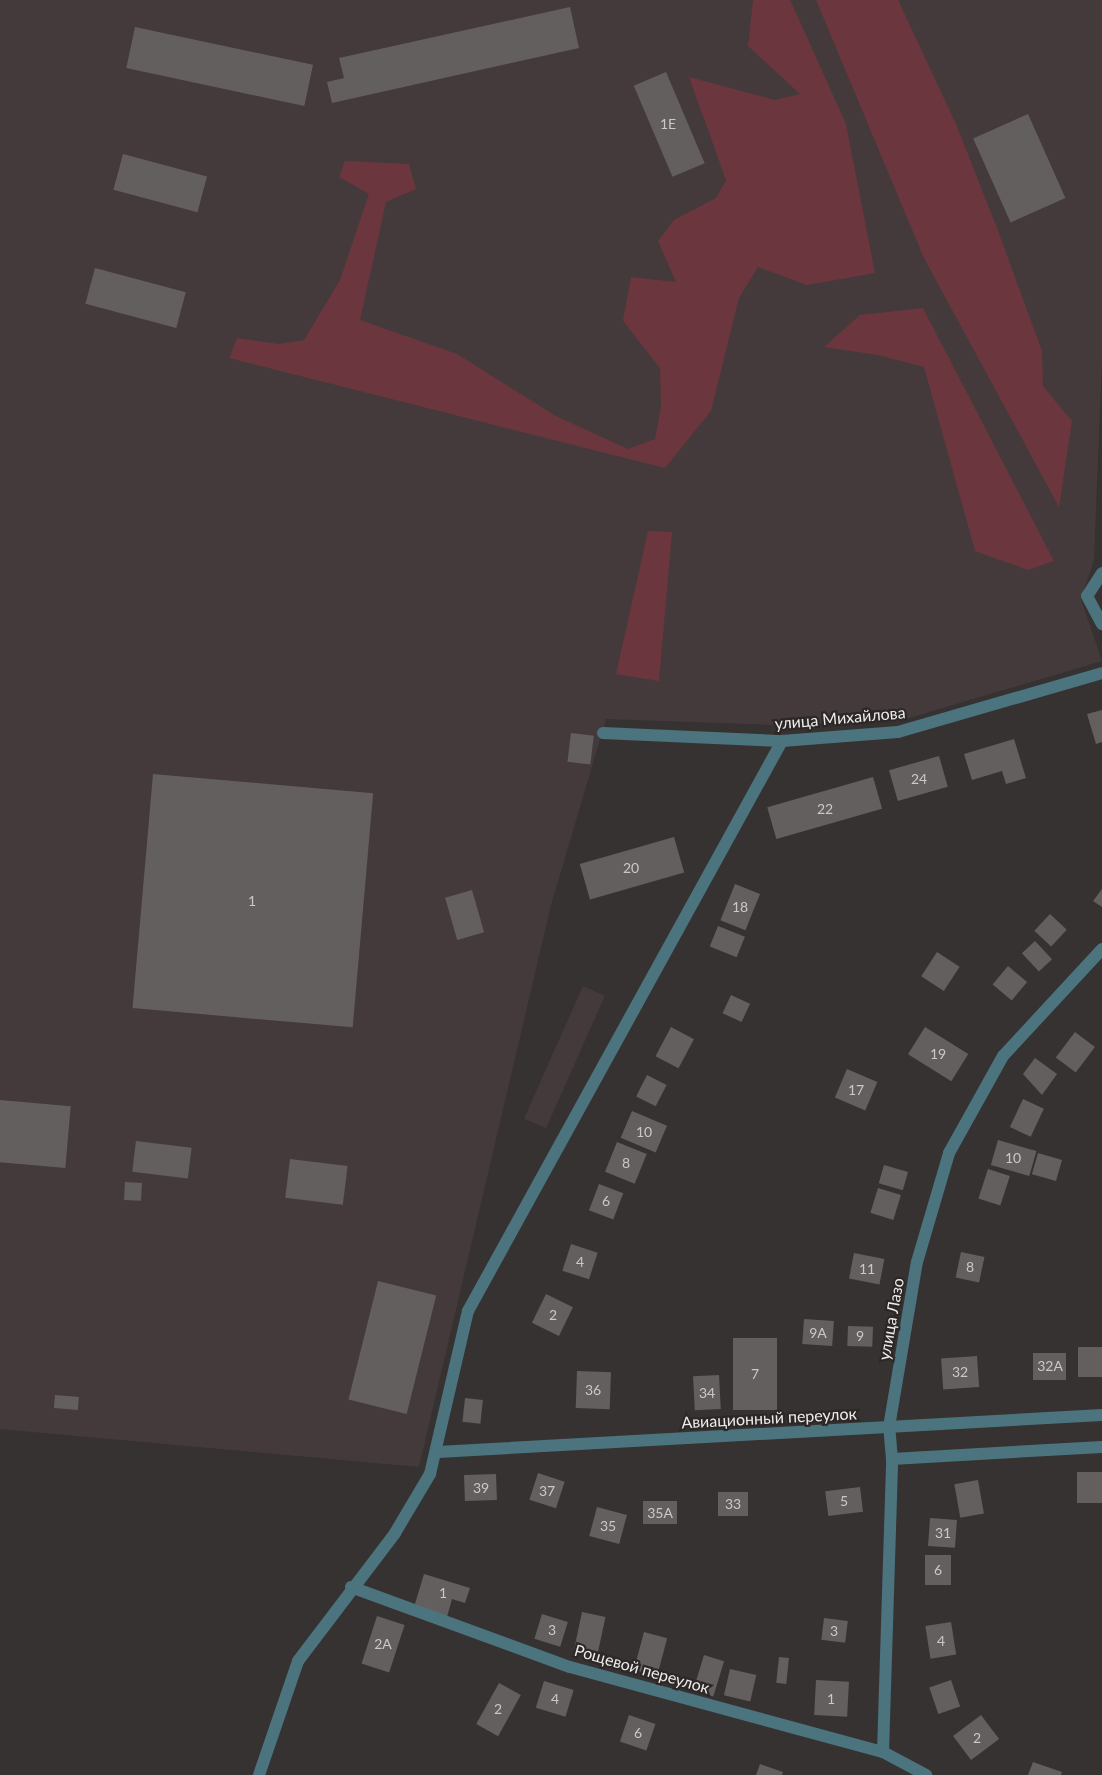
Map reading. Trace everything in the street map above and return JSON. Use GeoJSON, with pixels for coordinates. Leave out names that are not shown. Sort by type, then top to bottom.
{"type":"FeatureCollection","features":[{"type":"Feature","properties":{"kind":"street"},"geometry":{"type":"LineString","coordinates":[[1102,572],[1087,596],[1102,624]]}},
{"type":"Feature","properties":{"kind":"street","name":"улица Михайлова"},"geometry":{"type":"LineString","coordinates":[[603,733],[782,741],[898,732],[1102,673]]}},
{"type":"Feature","properties":{"kind":"street"},"geometry":{"type":"LineString","coordinates":[[259,1775],[298,1660],[350,1587],[395,1533],[430,1474],[438,1452],[468,1311],[782,741]]}},
{"type":"Feature","properties":{"kind":"street","name":"улица Лазо"},"geometry":{"type":"LineString","coordinates":[[883,1752],[892,1459],[889,1427],[917,1262],[949,1153],[1003,1056],[1102,948]]}},
{"type":"Feature","properties":{"kind":"street","name":"Авиационный переулок"},"geometry":{"type":"LineString","coordinates":[[438,1452],[1102,1415]]}},
{"type":"Feature","properties":{"kind":"street"},"geometry":{"type":"LineString","coordinates":[[892,1459],[1102,1447]]}},
{"type":"Feature","properties":{"kind":"street","name":"Рощевой переулок"},"geometry":{"type":"LineString","coordinates":[[350,1587],[570,1667],[883,1752],[926,1775]]}},
{"type":"Feature","properties":{"kind":"shaded area"},"geometry":{"type":"Polygon","coordinates":[[[0,0],[1102,0],[1102,359],[1094,560],[1081,599],[1102,661],[899,721],[780,725],[606,719],[551,905],[419,1467],[0,1429],[0,0]]]}},
{"type":"Feature","properties":{"kind":"shaded area"},"geometry":{"type":"Polygon","coordinates":[[[753,0],[790,0],[846,124],[875,273],[807,285],[758,267],[739,298],[711,411],[665,468],[229,358],[237,338],[279,344],[304,340],[340,280],[369,194],[339,177],[345,161],[409,164],[416,189],[386,202],[360,320],[457,354],[556,416],[628,449],[655,439],[661,407],[660,368],[623,321],[631,277],[676,282],[658,241],[674,220],[716,198],[726,180],[689,77],[775,100],[800,94],[748,46],[753,0]]]}},
{"type":"Feature","properties":{"kind":"shaded area"},"geometry":{"type":"Polygon","coordinates":[[[816,0],[898,0],[956,124],[997,228],[1042,351],[1043,386],[1072,421],[1059,507],[924,258],[816,0]]]}},
{"type":"Feature","properties":{"kind":"shaded area"},"geometry":{"type":"Polygon","coordinates":[[[923,308],[1054,561],[1028,570],[975,551],[924,367],[878,355],[824,347],[860,315],[923,308]]]}},
{"type":"Feature","properties":{"kind":"shaded area"},"geometry":{"type":"Polygon","coordinates":[[[648,531],[672,532],[659,681],[616,674],[648,531]]]}},
{"type":"Feature","properties":{"kind":"shaded area"},"geometry":{"type":"Polygon","coordinates":[[[583,986],[605,996],[546,1128],[524,1118],[583,986]]]}},
{"type":"Feature","properties":{"kind":"building"},"geometry":{"type":"Polygon","coordinates":[[[570,7],[579,48],[332,103],[327,82],[344,78],[339,58],[570,7]]]}},
{"type":"Feature","properties":{"kind":"building"},"geometry":{"type":"Polygon","coordinates":[[[135,27],[313,65],[304,106],[126,68],[135,27]]]}},
{"type":"Feature","properties":{"kind":"building"},"geometry":{"type":"Polygon","coordinates":[[[666,72],[705,163],[672,177],[634,86],[666,72]]]}},
{"type":"Feature","properties":{"kind":"building"},"geometry":{"type":"Polygon","coordinates":[[[1028,114],[1065,198],[1011,222],[973,138],[1028,114]]]}},
{"type":"Feature","properties":{"kind":"building"},"geometry":{"type":"Polygon","coordinates":[[[123,154],[207,177],[197,212],[113,190],[123,154]]]}},
{"type":"Feature","properties":{"kind":"building"},"geometry":{"type":"Polygon","coordinates":[[[95,268],[186,292],[176,328],[85,304],[95,268]]]}},
{"type":"Feature","properties":{"kind":"building"},"geometry":{"type":"Polygon","coordinates":[[[1102,710],[1102,742],[1096,744],[1087,714],[1102,710]]]}},
{"type":"Feature","properties":{"kind":"building"},"geometry":{"type":"Polygon","coordinates":[[[571,733],[594,736],[590,765],[567,762],[571,733]]]}},
{"type":"Feature","properties":{"kind":"building"},"geometry":{"type":"Polygon","coordinates":[[[1014,739],[1026,778],[1006,784],[1002,771],[972,780],[964,754],[1014,739]]]}},
{"type":"Feature","properties":{"kind":"building"},"geometry":{"type":"Polygon","coordinates":[[[939,756],[948,787],[898,801],[889,770],[939,756]]]}},
{"type":"Feature","properties":{"kind":"building"},"geometry":{"type":"Polygon","coordinates":[[[153,774],[373,793],[353,1027],[133,1008],[153,774]]]}},
{"type":"Feature","properties":{"kind":"building"},"geometry":{"type":"Polygon","coordinates":[[[873,777],[882,809],[776,839],[767,807],[873,777]]]}},
{"type":"Feature","properties":{"kind":"building"},"geometry":{"type":"Polygon","coordinates":[[[674,837],[684,873],[590,900],[580,864],[674,837]]]}},
{"type":"Feature","properties":{"kind":"building"},"geometry":{"type":"Polygon","coordinates":[[[735,884],[760,894],[745,930],[720,920],[735,884]]]}},
{"type":"Feature","properties":{"kind":"building"},"geometry":{"type":"Polygon","coordinates":[[[1102,889],[1102,907],[1093,901],[1102,889]]]}},
{"type":"Feature","properties":{"kind":"building"},"geometry":{"type":"Polygon","coordinates":[[[472,890],[484,932],[457,940],[445,898],[472,890]]]}},
{"type":"Feature","properties":{"kind":"building"},"geometry":{"type":"Polygon","coordinates":[[[1050,914],[1067,930],[1051,947],[1034,931],[1050,914]]]}},
{"type":"Feature","properties":{"kind":"building"},"geometry":{"type":"Polygon","coordinates":[[[718,926],[745,937],[737,957],[710,946],[718,926]]]}},
{"type":"Feature","properties":{"kind":"building"},"geometry":{"type":"Polygon","coordinates":[[[1035,941],[1052,959],[1039,972],[1022,953],[1035,941]]]}},
{"type":"Feature","properties":{"kind":"building"},"geometry":{"type":"Polygon","coordinates":[[[937,952],[960,967],[944,991],[921,976],[937,952]]]}},
{"type":"Feature","properties":{"kind":"building"},"geometry":{"type":"Polygon","coordinates":[[[1008,966],[1027,982],[1012,1000],[993,984],[1008,966]]]}},
{"type":"Feature","properties":{"kind":"building"},"geometry":{"type":"Polygon","coordinates":[[[731,995],[750,1004],[742,1022],[723,1013],[731,995]]]}},
{"type":"Feature","properties":{"kind":"building"},"geometry":{"type":"Polygon","coordinates":[[[671,1027],[694,1039],[678,1068],[656,1056],[671,1027]]]}},
{"type":"Feature","properties":{"kind":"building"},"geometry":{"type":"Polygon","coordinates":[[[925,1027],[968,1054],[951,1081],[908,1054],[925,1027]]]}},
{"type":"Feature","properties":{"kind":"building"},"geometry":{"type":"Polygon","coordinates":[[[1075,1032],[1095,1047],[1076,1073],[1056,1058],[1075,1032]]]}},
{"type":"Feature","properties":{"kind":"building"},"geometry":{"type":"Polygon","coordinates":[[[1035,1058],[1057,1074],[1042,1095],[1023,1074],[1035,1058]]]}},
{"type":"Feature","properties":{"kind":"building"},"geometry":{"type":"Polygon","coordinates":[[[847,1069],[877,1082],[865,1110],[835,1098],[847,1069]]]}},
{"type":"Feature","properties":{"kind":"building"},"geometry":{"type":"Polygon","coordinates":[[[647,1075],[667,1085],[656,1106],[636,1096],[647,1075]]]}},
{"type":"Feature","properties":{"kind":"building"},"geometry":{"type":"Polygon","coordinates":[[[1023,1099],[1044,1109],[1031,1137],[1010,1127],[1023,1099]]]}},
{"type":"Feature","properties":{"kind":"building"},"geometry":{"type":"Polygon","coordinates":[[[0,1100],[71,1106],[65,1168],[0,1162],[0,1100]]]}},
{"type":"Feature","properties":{"kind":"building"},"geometry":{"type":"Polygon","coordinates":[[[632,1111],[667,1126],[656,1153],[621,1138],[632,1111]]]}},
{"type":"Feature","properties":{"kind":"building"},"geometry":{"type":"Polygon","coordinates":[[[998,1140],[1036,1151],[1029,1176],[991,1165],[998,1140]]]}},
{"type":"Feature","properties":{"kind":"building"},"geometry":{"type":"Polygon","coordinates":[[[136,1141],[192,1148],[188,1179],[132,1172],[136,1141]]]}},
{"type":"Feature","properties":{"kind":"building"},"geometry":{"type":"Polygon","coordinates":[[[617,1142],[647,1154],[635,1184],[605,1172],[617,1142]]]}},
{"type":"Feature","properties":{"kind":"building"},"geometry":{"type":"Polygon","coordinates":[[[1038,1153],[1062,1160],[1056,1181],[1032,1174],[1038,1153]]]}},
{"type":"Feature","properties":{"kind":"building"},"geometry":{"type":"Polygon","coordinates":[[[290,1159],[348,1166],[343,1205],[285,1198],[290,1159]]]}},
{"type":"Feature","properties":{"kind":"building"},"geometry":{"type":"Polygon","coordinates":[[[884,1165],[908,1172],[903,1190],[879,1183],[884,1165]]]}},
{"type":"Feature","properties":{"kind":"building"},"geometry":{"type":"Polygon","coordinates":[[[988,1169],[1010,1176],[1000,1206],[978,1198],[988,1169]]]}},
{"type":"Feature","properties":{"kind":"building"},"geometry":{"type":"Polygon","coordinates":[[[125,1182],[142,1183],[141,1201],[124,1200],[125,1182]]]}},
{"type":"Feature","properties":{"kind":"building"},"geometry":{"type":"Polygon","coordinates":[[[599,1184],[623,1193],[613,1219],[589,1210],[599,1184]]]}},
{"type":"Feature","properties":{"kind":"building"},"geometry":{"type":"Polygon","coordinates":[[[878,1188],[901,1195],[893,1220],[870,1213],[878,1188]]]}},
{"type":"Feature","properties":{"kind":"building"},"geometry":{"type":"Polygon","coordinates":[[[571,1244],[598,1253],[589,1279],[562,1271],[571,1244]]]}},
{"type":"Feature","properties":{"kind":"building"},"geometry":{"type":"Polygon","coordinates":[[[961,1252],[984,1257],[979,1282],[956,1277],[961,1252]]]}},
{"type":"Feature","properties":{"kind":"building"},"geometry":{"type":"Polygon","coordinates":[[[854,1253],[884,1259],[879,1284],[849,1279],[854,1253]]]}},
{"type":"Feature","properties":{"kind":"building"},"geometry":{"type":"Polygon","coordinates":[[[378,1281],[436,1296],[407,1414],[348,1399],[378,1281]]]}},
{"type":"Feature","properties":{"kind":"building"},"geometry":{"type":"Polygon","coordinates":[[[546,1294],[573,1307],[559,1336],[532,1323],[546,1294]]]}},
{"type":"Feature","properties":{"kind":"building"},"geometry":{"type":"Polygon","coordinates":[[[804,1319],[834,1321],[832,1346],[802,1344],[804,1319]]]}},
{"type":"Feature","properties":{"kind":"building"},"geometry":{"type":"Polygon","coordinates":[[[848,1326],[873,1327],[872,1347],[847,1346],[848,1326]]]}},
{"type":"Feature","properties":{"kind":"building"},"geometry":{"type":"Polygon","coordinates":[[[733,1338],[777,1338],[777,1410],[733,1410],[733,1338]]]}},
{"type":"Feature","properties":{"kind":"building"},"geometry":{"type":"Polygon","coordinates":[[[1078,1347],[1102,1347],[1102,1377],[1078,1377],[1078,1347]]]}},
{"type":"Feature","properties":{"kind":"building"},"geometry":{"type":"Polygon","coordinates":[[[1033,1353],[1066,1353],[1066,1380],[1033,1380],[1033,1353]]]}},
{"type":"Feature","properties":{"kind":"building"},"geometry":{"type":"Polygon","coordinates":[[[977,1356],[979,1387],[943,1389],[941,1359],[977,1356]]]}},
{"type":"Feature","properties":{"kind":"building"},"geometry":{"type":"Polygon","coordinates":[[[577,1371],[611,1372],[610,1409],[576,1408],[577,1371]]]}},
{"type":"Feature","properties":{"kind":"building"},"geometry":{"type":"Polygon","coordinates":[[[719,1375],[721,1409],[695,1410],[693,1376],[719,1375]]]}},
{"type":"Feature","properties":{"kind":"building"},"geometry":{"type":"Polygon","coordinates":[[[55,1395],[79,1397],[78,1410],[54,1408],[55,1395]]]}},
{"type":"Feature","properties":{"kind":"building"},"geometry":{"type":"Polygon","coordinates":[[[465,1398],[483,1400],[480,1424],[462,1422],[465,1398]]]}},
{"type":"Feature","properties":{"kind":"building"},"geometry":{"type":"Polygon","coordinates":[[[1077,1472],[1102,1472],[1102,1503],[1077,1503],[1077,1472]]]}},
{"type":"Feature","properties":{"kind":"building"},"geometry":{"type":"Polygon","coordinates":[[[538,1473],[565,1482],[556,1508],[529,1500],[538,1473]]]}},
{"type":"Feature","properties":{"kind":"building"},"geometry":{"type":"Polygon","coordinates":[[[496,1474],[497,1500],[465,1501],[464,1475],[496,1474]]]}},
{"type":"Feature","properties":{"kind":"building"},"geometry":{"type":"Polygon","coordinates":[[[978,1480],[984,1513],[960,1518],[954,1484],[978,1480]]]}},
{"type":"Feature","properties":{"kind":"building"},"geometry":{"type":"Polygon","coordinates":[[[860,1487],[863,1512],[828,1516],[825,1491],[860,1487]]]}},
{"type":"Feature","properties":{"kind":"building"},"geometry":{"type":"Polygon","coordinates":[[[718,1492],[748,1492],[748,1516],[718,1516],[718,1492]]]}},
{"type":"Feature","properties":{"kind":"building"},"geometry":{"type":"Polygon","coordinates":[[[643,1501],[677,1501],[677,1524],[643,1524],[643,1501]]]}},
{"type":"Feature","properties":{"kind":"building"},"geometry":{"type":"Polygon","coordinates":[[[597,1507],[627,1515],[619,1544],[589,1536],[597,1507]]]}},
{"type":"Feature","properties":{"kind":"building"},"geometry":{"type":"Polygon","coordinates":[[[930,1518],[957,1520],[955,1548],[928,1546],[930,1518]]]}},
{"type":"Feature","properties":{"kind":"building"},"geometry":{"type":"Polygon","coordinates":[[[925,1555],[951,1555],[951,1585],[925,1585],[925,1555]]]}},
{"type":"Feature","properties":{"kind":"building"},"geometry":{"type":"Polygon","coordinates":[[[424,1574],[470,1588],[465,1603],[452,1599],[447,1617],[414,1607],[424,1574]]]}},
{"type":"Feature","properties":{"kind":"building"},"geometry":{"type":"Polygon","coordinates":[[[582,1612],[605,1617],[597,1656],[574,1651],[582,1612]]]}},
{"type":"Feature","properties":{"kind":"building"},"geometry":{"type":"Polygon","coordinates":[[[542,1614],[568,1622],[560,1647],[534,1639],[542,1614]]]}},
{"type":"Feature","properties":{"kind":"building"},"geometry":{"type":"Polygon","coordinates":[[[377,1616],[405,1625],[389,1673],[362,1664],[377,1616]]]}},
{"type":"Feature","properties":{"kind":"building"},"geometry":{"type":"Polygon","coordinates":[[[824,1618],[848,1621],[845,1643],[821,1640],[824,1618]]]}},
{"type":"Feature","properties":{"kind":"building"},"geometry":{"type":"Polygon","coordinates":[[[951,1622],[956,1655],[930,1659],[925,1626],[951,1622]]]}},
{"type":"Feature","properties":{"kind":"building"},"geometry":{"type":"Polygon","coordinates":[[[644,1632],[667,1638],[657,1676],[634,1670],[644,1632]]]}},
{"type":"Feature","properties":{"kind":"building"},"geometry":{"type":"Polygon","coordinates":[[[704,1655],[724,1661],[713,1697],[693,1690],[704,1655]]]}},
{"type":"Feature","properties":{"kind":"building"},"geometry":{"type":"Polygon","coordinates":[[[779,1657],[789,1658],[786,1684],[776,1683],[779,1657]]]}},
{"type":"Feature","properties":{"kind":"building"},"geometry":{"type":"Polygon","coordinates":[[[730,1669],[756,1675],[750,1701],[724,1695],[730,1669]]]}},
{"type":"Feature","properties":{"kind":"building"},"geometry":{"type":"Polygon","coordinates":[[[816,1680],[849,1682],[847,1717],[814,1715],[816,1680]]]}},
{"type":"Feature","properties":{"kind":"building"},"geometry":{"type":"Polygon","coordinates":[[[951,1680],[960,1706],[938,1714],[929,1687],[951,1680]]]}},
{"type":"Feature","properties":{"kind":"building"},"geometry":{"type":"Polygon","coordinates":[[[544,1681],[574,1690],[565,1717],[536,1708],[544,1681]]]}},
{"type":"Feature","properties":{"kind":"building"},"geometry":{"type":"Polygon","coordinates":[[[499,1683],[521,1695],[498,1736],[476,1724],[499,1683]]]}},
{"type":"Feature","properties":{"kind":"building"},"geometry":{"type":"Polygon","coordinates":[[[629,1715],[655,1724],[646,1751],[620,1741],[629,1715]]]}},
{"type":"Feature","properties":{"kind":"building"},"geometry":{"type":"Polygon","coordinates":[[[981,1715],[999,1739],[971,1760],[953,1736],[981,1715]]]}},
{"type":"Feature","properties":{"kind":"building"},"geometry":{"type":"Polygon","coordinates":[[[1033,1762],[1062,1772],[1061,1775],[1028,1775],[1033,1762]]]}},
{"type":"Feature","properties":{"kind":"building"},"geometry":{"type":"Polygon","coordinates":[[[760,1764],[783,1772],[782,1775],[756,1775],[760,1764]]]}}]}
